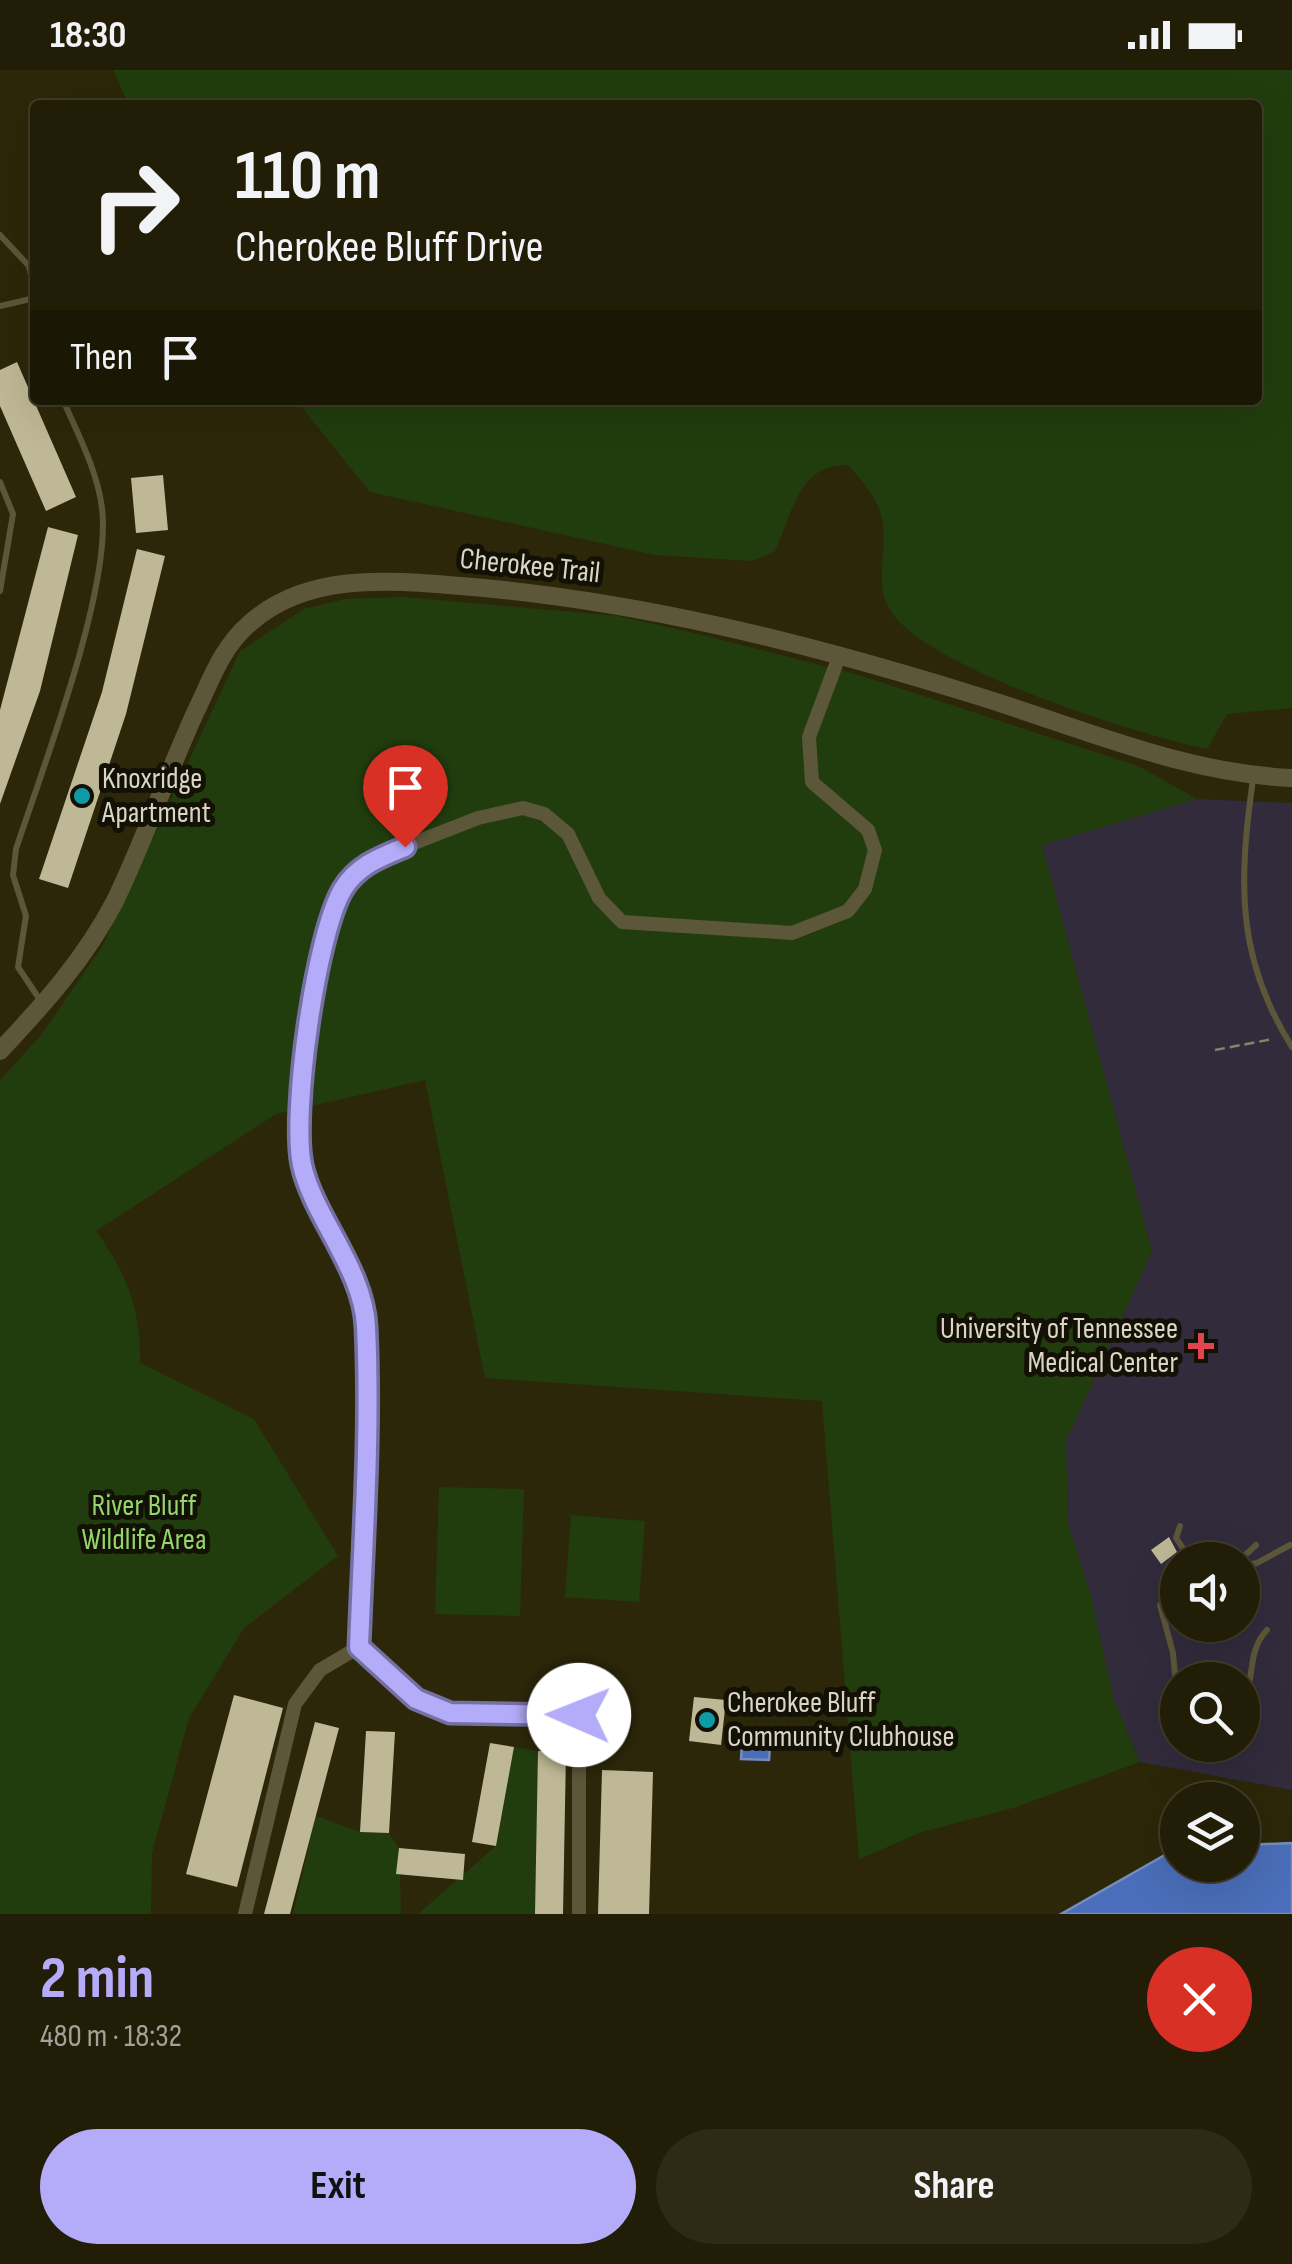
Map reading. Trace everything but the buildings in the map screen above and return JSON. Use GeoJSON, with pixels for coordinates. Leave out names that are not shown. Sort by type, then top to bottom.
{"type":"FeatureCollection","features":[{"type":"Feature","properties":{"kind":"street","name":"Cherokee Trail"},"geometry":{"type":"LineString","coordinates":[[0,1051],[44,1005],[94,939],[116,899],[224,652],[250,622],[289,598],[343,584],[388,580],[559,594],[650,608],[840,654],[1154,755],[1253,776],[1292,778]]}},
{"type":"Feature","properties":{"kind":"street"},"geometry":{"type":"LineString","coordinates":[[578,1914],[579,1715],[450,1713],[416,1699],[359,1647],[366,1322],[342,1250],[302,1168],[298,1128],[322,941],[344,888],[368,862],[478,818],[524,808],[544,814],[568,834],[600,898],[622,922],[792,933],[848,910],[866,890],[875,850],[868,830],[812,782],[808,737],[840,654]]}},
{"type":"Feature","properties":{"kind":"street"},"geometry":{"type":"LineString","coordinates":[[245,1914],[295,1704],[320,1670],[359,1647]]}},
{"type":"Feature","properties":{"kind":"lane"},"geometry":{"type":"LineString","coordinates":[[0,235],[30,271]]}},
{"type":"Feature","properties":{"kind":"lane"},"geometry":{"type":"LineString","coordinates":[[0,306],[30,297]]}},
{"type":"Feature","properties":{"kind":"lane"},"geometry":{"type":"LineString","coordinates":[[44,1005],[18,967],[26,916],[13,876],[16,849],[75,660],[103,540],[102,508],[91,463],[64,405]]}},
{"type":"Feature","properties":{"kind":"lane"},"geometry":{"type":"LineString","coordinates":[[0,482],[13,514],[0,591]]}},
{"type":"Feature","properties":{"kind":"lane"},"geometry":{"type":"LineString","coordinates":[[1253,776],[1241,862],[1242,917],[1292,1047]]}},
{"type":"Feature","properties":{"kind":"lane"},"geometry":{"type":"LineString","coordinates":[[1179,1542],[1176,1538],[1180,1526]]}},
{"type":"Feature","properties":{"kind":"lane"},"geometry":{"type":"LineString","coordinates":[[1260,1562],[1290,1546]]}},
{"type":"Feature","properties":{"kind":"lane"},"geometry":{"type":"LineString","coordinates":[[1251,1662],[1253,1645],[1267,1630]]}},
{"type":"Feature","properties":{"kind":"path"},"geometry":{"type":"LineString","coordinates":[[1215,1050],[1285,1035]]}},
{"type":"Feature","properties":{"kind":"shaded area","name":"University of Tennessee Medical Center"},"geometry":{"type":"Polygon","coordinates":[[[1197,799],[1292,803],[1292,1790],[1140,1762],[1114,1700],[1091,1596],[1068,1524],[1066,1441],[1152,1251],[1042,845],[1197,799]]]}},
{"type":"Feature","properties":{"kind":"green space"},"geometry":{"type":"Polygon","coordinates":[[[113,70],[1292,70],[1292,708],[1227,714],[1207,749],[1088,715],[948,656],[914,635],[886,603],[881,514],[870,492],[848,465],[818,472],[808,482],[775,551],[752,561],[655,555],[370,492],[300,405],[1262,405],[1262,100],[127,100],[113,70]]]}},
{"type":"Feature","properties":{"kind":"green space","name":"River Bluff Wildlife Area"},"geometry":{"type":"Polygon","coordinates":[[[404,597],[618,616],[859,675],[1138,766],[1197,799],[1042,845],[1152,1251],[1066,1441],[1068,1524],[1091,1596],[1114,1700],[1140,1762],[1013,1808],[922,1832],[859,1859],[822,1401],[485,1378],[425,1080],[276,1114],[96,1231],[130,1293],[138,1326],[140,1363],[254,1419],[338,1556],[244,1628],[189,1718],[152,1853],[151,1914],[0,1914],[0,1080],[42,1034],[103,945],[240,651],[304,609],[345,599],[404,597]]]}},
{"type":"Feature","properties":{"kind":"green space"},"geometry":{"type":"Polygon","coordinates":[[[439,1487],[524,1489],[520,1616],[435,1614],[439,1487]]]}},
{"type":"Feature","properties":{"kind":"green space"},"geometry":{"type":"Polygon","coordinates":[[[571,1515],[645,1521],[639,1602],[565,1597],[571,1515]]]}},
{"type":"Feature","properties":{"kind":"green space"},"geometry":{"type":"Polygon","coordinates":[[[514,1747],[539,1751],[535,1914],[418,1914],[496,1846],[514,1747]]]}},
{"type":"Feature","properties":{"kind":"green space"},"geometry":{"type":"Polygon","coordinates":[[[316,1816],[360,1832],[389,1833],[399,1848],[401,1914],[293,1914],[316,1816]]]}},
{"type":"Feature","properties":{"kind":"water"},"geometry":{"type":"Polygon","coordinates":[[[742,1745],[770,1746],[769,1760],[741,1759],[742,1745]]]}},
{"type":"Feature","properties":{"kind":"water"},"geometry":{"type":"Polygon","coordinates":[[[1292,1843],[1292,1914],[1061,1914],[1160,1858],[1160,1882],[1260,1882],[1260,1844],[1292,1843]]]}},
{"type":"Feature","properties":{"kind":"place","name":"Knoxridge Apartment"},"geometry":{"type":"Point","coordinates":[82,796]}},
{"type":"Feature","properties":{"kind":"place","name":"University of Tennessee Medical Center"},"geometry":{"type":"Point","coordinates":[1201,1346]}},
{"type":"Feature","properties":{"kind":"place","name":"Cherokee Bluff Community Clubhouse"},"geometry":{"type":"Point","coordinates":[707,1720]}},
{"type":"Feature","properties":{"kind":"route"},"geometry":{"type":"LineString","coordinates":[[405,847],[368,862],[344,888],[322,941],[298,1128],[302,1168],[342,1250],[366,1322],[359,1647],[416,1699],[450,1713],[579,1715]]}}]}
